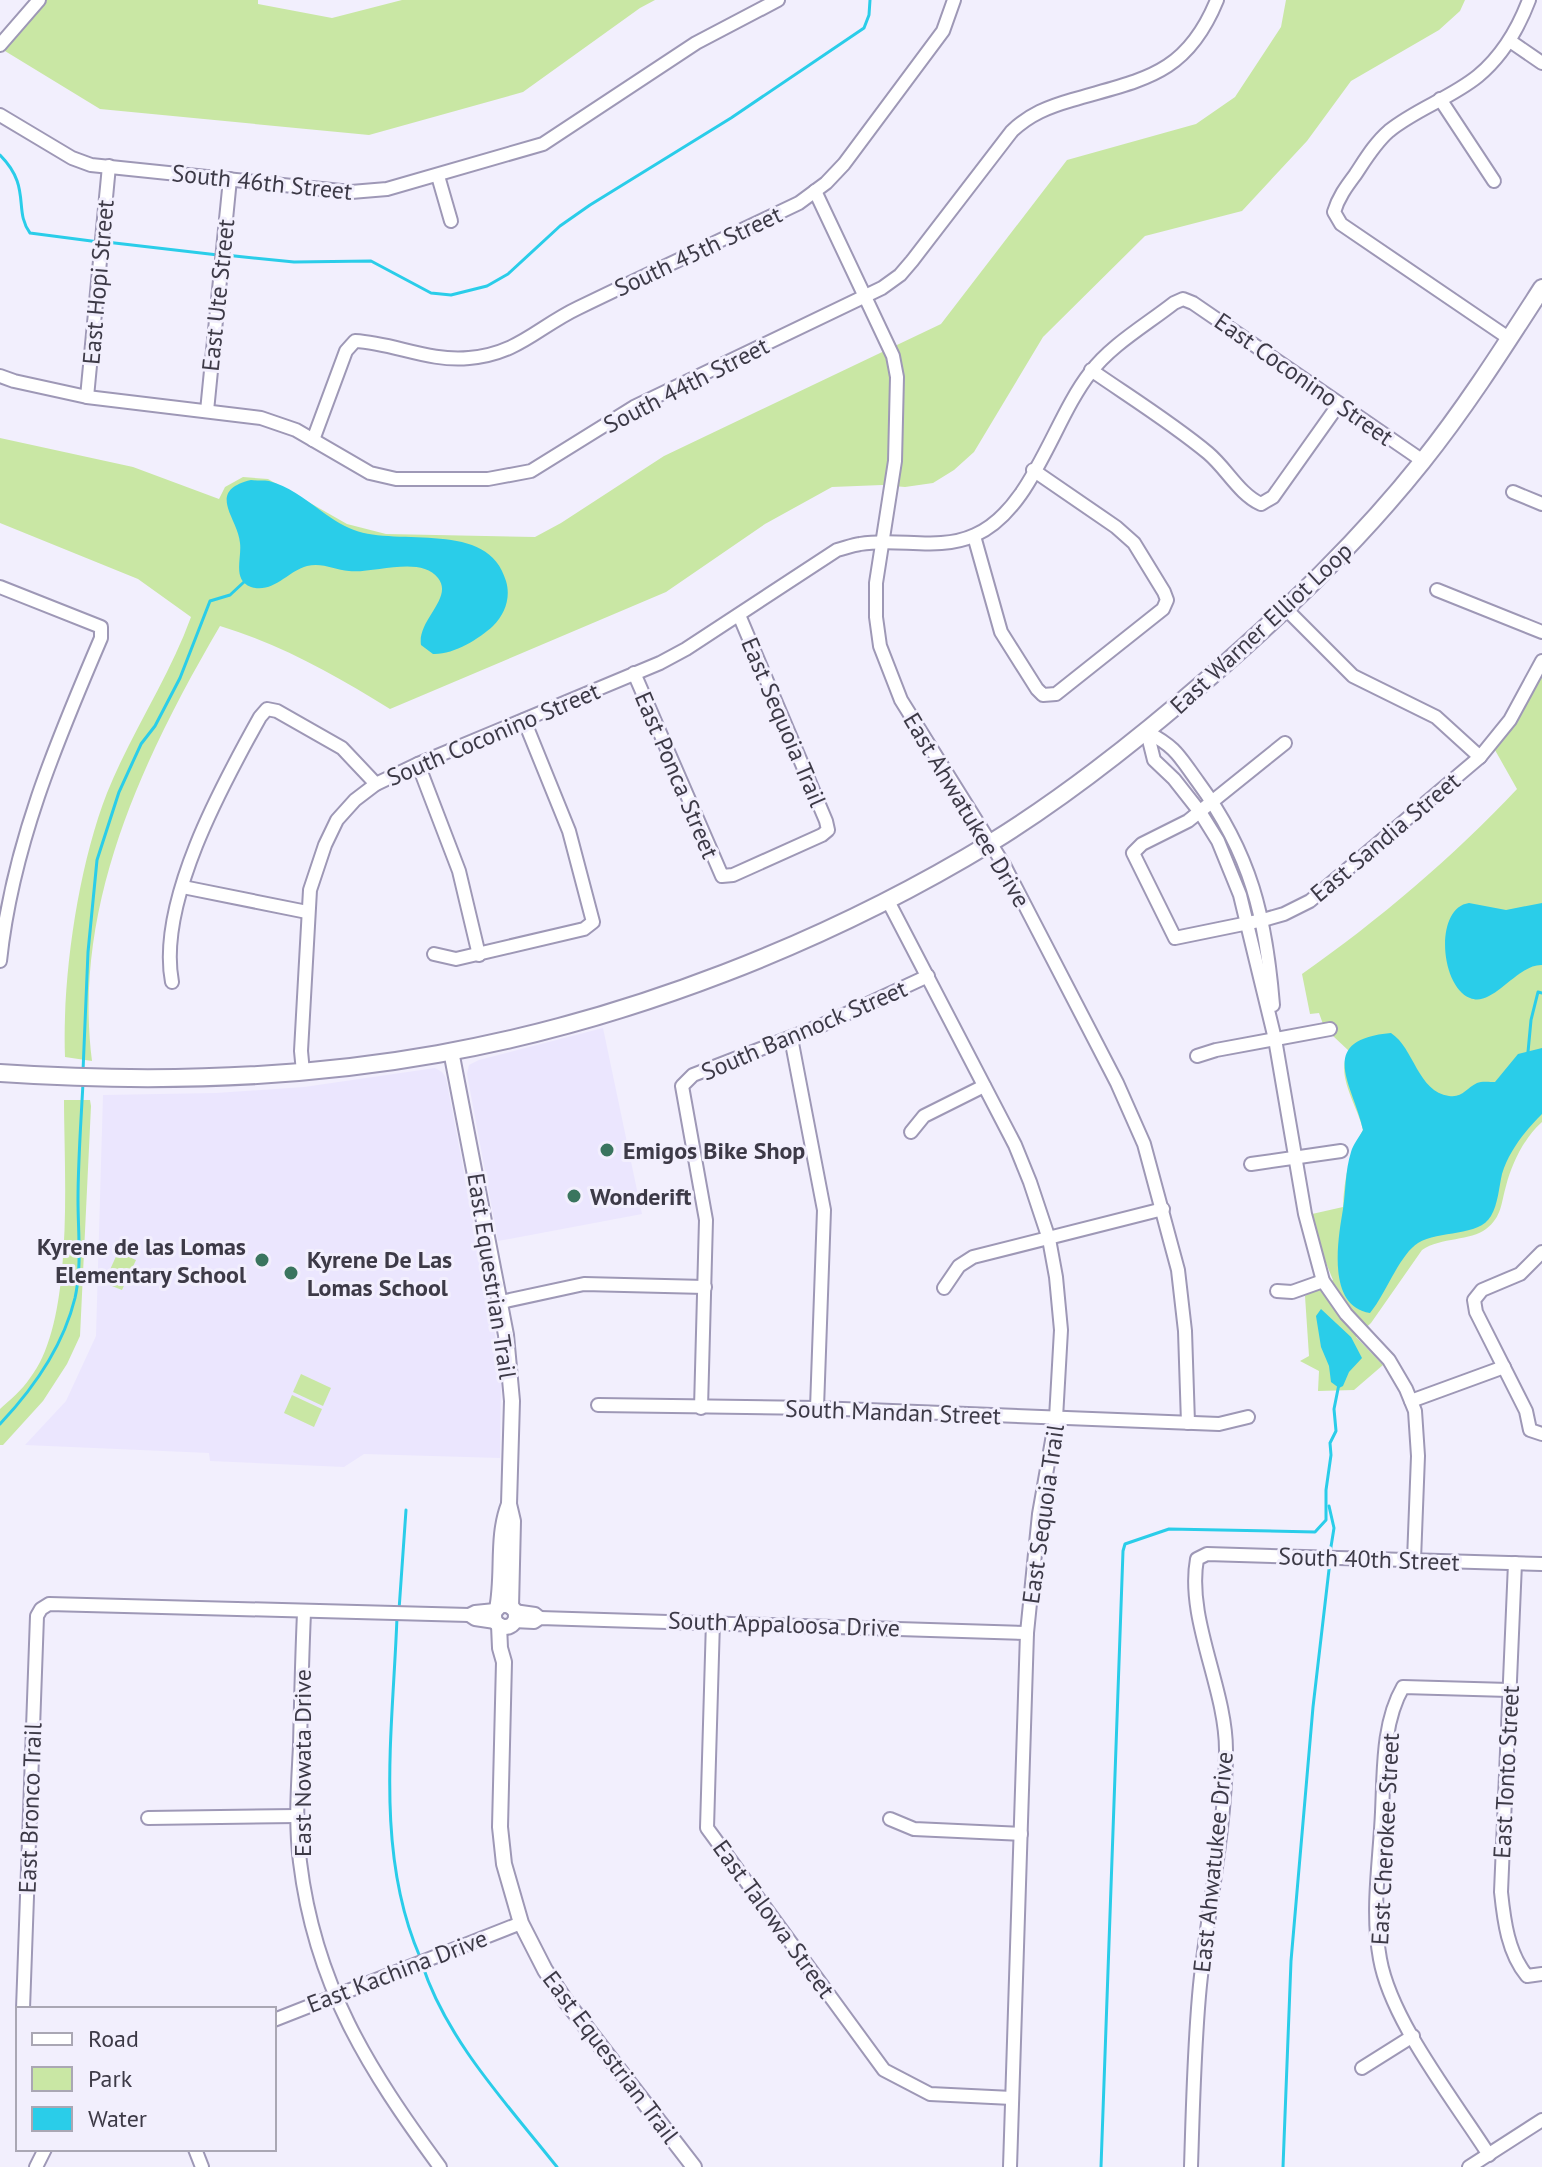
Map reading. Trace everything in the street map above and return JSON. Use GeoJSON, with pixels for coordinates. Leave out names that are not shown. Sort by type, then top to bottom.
{"type":"FeatureCollection","features":[{"type":"Feature","properties":{"kind":"main road","name":"East Warner Elliot Loop"},"geometry":{"type":"LineString","coordinates":[[0,1073],[101,1079],[184,1078],[303,1072],[451,1051],[558,1026],[669,993],[819,933],[887,899],[990,843],[1057,799],[1147,732],[1287,610],[1356,539],[1423,461],[1510,339],[1542,288]]}},
{"type":"Feature","properties":{"kind":"street"},"geometry":{"type":"LineString","coordinates":[[0,45],[39,0]]}},
{"type":"Feature","properties":{"kind":"street","name":"South 46th Street"},"geometry":{"type":"LineString","coordinates":[[0,115],[72,158],[91,165],[368,192],[438,176],[543,144],[696,43],[778,0]]}},
{"type":"Feature","properties":{"kind":"street","name":"South 45th Street"},"geometry":{"type":"LineString","coordinates":[[313,440],[346,351],[355,341],[447,360],[502,352],[525,342],[574,310],[799,203],[844,164],[917,69],[943,31],[951,16],[954,0]]}},
{"type":"Feature","properties":{"kind":"street","name":"South 44th Street"},"geometry":{"type":"LineString","coordinates":[[0,376],[87,397],[282,423],[370,473],[396,479],[488,479],[520,474],[549,461],[634,407],[865,297],[900,275],[1027,116],[1160,72],[1193,46],[1207,25],[1217,0]]}},
{"type":"Feature","properties":{"kind":"street"},"geometry":{"type":"LineString","coordinates":[[1510,339],[1341,224],[1334,212],[1337,200],[1389,132],[1479,75],[1510,41],[1529,0]]}},
{"type":"Feature","properties":{"kind":"street"},"geometry":{"type":"LineString","coordinates":[[1510,41],[1542,63]]}},
{"type":"Feature","properties":{"kind":"street"},"geometry":{"type":"LineString","coordinates":[[1440,99],[1494,181]]}},
{"type":"Feature","properties":{"kind":"street","name":"East Hopi Street"},"geometry":{"type":"LineString","coordinates":[[87,397],[109,166]]}},
{"type":"Feature","properties":{"kind":"street"},"geometry":{"type":"LineString","coordinates":[[438,176],[451,221]]}},
{"type":"Feature","properties":{"kind":"street","name":"East Ute Street"},"geometry":{"type":"LineString","coordinates":[[207,411],[230,179]]}},
{"type":"Feature","properties":{"kind":"street","name":"East Ahwatukee Drive"},"geometry":{"type":"LineString","coordinates":[[815,191],[893,356],[897,377],[895,461],[876,583],[880,646],[901,700],[990,843],[1040,932],[1117,1083],[1144,1144],[1178,1270],[1185,1331],[1188,1423]]}},
{"type":"Feature","properties":{"kind":"street","name":"East Coconino Street"},"geometry":{"type":"LineString","coordinates":[[1091,370],[1162,312],[1183,299],[1423,461]]}},
{"type":"Feature","properties":{"kind":"street"},"geometry":{"type":"LineString","coordinates":[[1033,470],[1116,527],[1134,543],[1167,600],[1163,609],[1056,694],[1043,695],[1001,632],[974,536],[1002,517],[1091,370],[1190,439],[1227,471],[1249,499],[1261,504],[1273,497],[1339,404]]}},
{"type":"Feature","properties":{"kind":"street"},"geometry":{"type":"LineString","coordinates":[[1513,492],[1542,504]]}},
{"type":"Feature","properties":{"kind":"street","name":"South Coconino Street"},"geometry":{"type":"LineString","coordinates":[[303,1072],[301,1051],[307,912],[314,871],[337,820],[355,800],[376,784],[418,764],[686,649],[837,550],[861,544],[935,544],[974,536]]}},
{"type":"Feature","properties":{"kind":"street"},"geometry":{"type":"LineString","coordinates":[[0,587],[101,627],[101,638],[34,805],[18,855],[3,912],[0,961]]}},
{"type":"Feature","properties":{"kind":"street"},"geometry":{"type":"LineString","coordinates":[[1437,590],[1542,632]]}},
{"type":"Feature","properties":{"kind":"street"},"geometry":{"type":"LineString","coordinates":[[1287,610],[1353,676],[1436,717],[1480,757]]}},
{"type":"Feature","properties":{"kind":"street","name":"East Sequoia Trail"},"geometry":{"type":"LineString","coordinates":[[722,876],[733,875],[828,830],[739,615]]}},
{"type":"Feature","properties":{"kind":"street","name":"East Sandia Street"},"geometry":{"type":"LineString","coordinates":[[1207,807],[1142,844],[1133,853],[1175,938],[1263,920],[1310,901],[1480,757],[1510,720],[1542,661]]}},
{"type":"Feature","properties":{"kind":"street","name":"East Ponca Street"},"geometry":{"type":"LineString","coordinates":[[634,673],[722,876]]}},
{"type":"Feature","properties":{"kind":"street"},"geometry":{"type":"LineString","coordinates":[[172,982],[168,962],[172,929],[201,832],[219,790],[267,709],[277,711],[342,748],[376,784]]}},
{"type":"Feature","properties":{"kind":"street"},"geometry":{"type":"LineString","coordinates":[[434,954],[456,959],[479,955],[584,929],[593,922],[569,831],[524,720]]}},
{"type":"Feature","properties":{"kind":"street"},"geometry":{"type":"LineString","coordinates":[[1147,732],[1154,760],[1207,807],[1233,835],[1246,865],[1263,920],[1275,1039]]}},
{"type":"Feature","properties":{"kind":"street"},"geometry":{"type":"LineString","coordinates":[[1147,732],[1171,745],[1207,807],[1232,871],[1275,1039],[1308,1227],[1326,1286],[1346,1314],[1381,1351],[1399,1376],[1411,1401],[1417,1427],[1418,1456],[1414,1560]]}},
{"type":"Feature","properties":{"kind":"street"},"geometry":{"type":"LineString","coordinates":[[1207,807],[1285,743]]}},
{"type":"Feature","properties":{"kind":"street"},"geometry":{"type":"LineString","coordinates":[[418,764],[459,871],[479,955]]}},
{"type":"Feature","properties":{"kind":"street"},"geometry":{"type":"LineString","coordinates":[[183,887],[307,912]]}},
{"type":"Feature","properties":{"kind":"street","name":"East Sequoia Trail"},"geometry":{"type":"LineString","coordinates":[[887,899],[1020,1157],[1049,1239],[1060,1321],[1056,1418],[1039,1514],[1027,1633],[1010,2167]]}},
{"type":"Feature","properties":{"kind":"street","name":"South Bannock Street"},"geometry":{"type":"LineString","coordinates":[[705,1287],[704,1200],[682,1086],[693,1075],[791,1038],[928,976]]}},
{"type":"Feature","properties":{"kind":"street"},"geometry":{"type":"LineString","coordinates":[[1197,1056],[1330,1029]]}},
{"type":"Feature","properties":{"kind":"street"},"geometry":{"type":"LineString","coordinates":[[791,1038],[824,1210],[817,1408]]}},
{"type":"Feature","properties":{"kind":"street","name":"East Equestrian Trail"},"geometry":{"type":"LineString","coordinates":[[451,1051],[501,1302],[511,1386],[509,1504],[502,1523],[501,1587],[505,1616],[500,1648],[504,1662],[500,1827],[504,1864],[521,1923],[545,1970],[694,2167]]}},
{"type":"Feature","properties":{"kind":"street"},"geometry":{"type":"LineString","coordinates":[[911,1132],[924,1116],[984,1086]]}},
{"type":"Feature","properties":{"kind":"street"},"geometry":{"type":"LineString","coordinates":[[1251,1164],[1341,1151]]}},
{"type":"Feature","properties":{"kind":"street"},"geometry":{"type":"LineString","coordinates":[[944,1288],[959,1266],[973,1257],[1163,1209]]}},
{"type":"Feature","properties":{"kind":"street"},"geometry":{"type":"LineString","coordinates":[[1536,1432],[1476,1312],[1474,1300],[1482,1290],[1520,1274],[1542,1252]]}},
{"type":"Feature","properties":{"kind":"street"},"geometry":{"type":"LineString","coordinates":[[501,1302],[584,1284],[705,1287],[701,1408]]}},
{"type":"Feature","properties":{"kind":"street"},"geometry":{"type":"LineString","coordinates":[[1277,1291],[1292,1292],[1326,1286]]}},
{"type":"Feature","properties":{"kind":"street"},"geometry":{"type":"LineString","coordinates":[[1411,1401],[1504,1367]]}},
{"type":"Feature","properties":{"kind":"street","name":"South Mandan Street"},"geometry":{"type":"LineString","coordinates":[[598,1405],[817,1408],[1219,1424],[1248,1417]]}},
{"type":"Feature","properties":{"kind":"street","name":"South 40th Street"},"geometry":{"type":"LineString","coordinates":[[1197,1559],[1207,1554],[1542,1564]]}},
{"type":"Feature","properties":{"kind":"street","name":"East Ahwatukee Drive"},"geometry":{"type":"LineString","coordinates":[[1191,2167],[1197,2015],[1223,1800],[1226,1747],[1222,1712],[1197,1604],[1194,1574],[1197,1559]]}},
{"type":"Feature","properties":{"kind":"street","name":"East Tonto Street"},"geometry":{"type":"LineString","coordinates":[[1515,1563],[1501,1892],[1519,1966],[1527,1976],[1542,1974]]}},
{"type":"Feature","properties":{"kind":"street","name":"South Appaloosa Drive"},"geometry":{"type":"LineString","coordinates":[[41,1609],[49,1604],[304,1613],[469,1615],[475,1612],[534,1622],[540,1618],[713,1621],[1027,1633]]}},
{"type":"Feature","properties":{"kind":"street","name":"East Bronco Trail"},"geometry":{"type":"LineString","coordinates":[[23,2007],[37,1616],[41,1609]]}},
{"type":"Feature","properties":{"kind":"street","name":"East Nowata Drive"},"geometry":{"type":"LineString","coordinates":[[304,1613],[297,1816],[300,1862],[311,1921],[334,1995],[377,2077],[440,2167]]}},
{"type":"Feature","properties":{"kind":"street","name":"East Talowa Street"},"geometry":{"type":"LineString","coordinates":[[713,1621],[707,1828],[884,2070],[930,2094],[1012,2098]]}},
{"type":"Feature","properties":{"kind":"street","name":"East Cherokee Street"},"geometry":{"type":"LineString","coordinates":[[1489,2155],[1393,2001],[1383,1974],[1377,1924],[1385,1760],[1392,1717],[1403,1687],[1509,1690]]}},
{"type":"Feature","properties":{"kind":"street"},"geometry":{"type":"LineString","coordinates":[[148,1818],[297,1816]]}},
{"type":"Feature","properties":{"kind":"street"},"geometry":{"type":"LineString","coordinates":[[890,1819],[914,1829],[1021,1834]]}},
{"type":"Feature","properties":{"kind":"street","name":"East Kachina Drive"},"geometry":{"type":"LineString","coordinates":[[276,2019],[521,1923]]}},
{"type":"Feature","properties":{"kind":"street"},"geometry":{"type":"LineString","coordinates":[[1362,2068],[1413,2036]]}},
{"type":"Feature","properties":{"kind":"street"},"geometry":{"type":"LineString","coordinates":[[1469,2167],[1542,2120]]}},
{"type":"Feature","properties":{"kind":"shaded area"},"geometry":{"type":"Polygon","coordinates":[[[603,1028],[642,1214],[498,1241],[467,1074],[469,1065],[603,1028]]]}},
{"type":"Feature","properties":{"kind":"shaded area","name":"Kyrene De Las Lomas School"},"geometry":{"type":"Polygon","coordinates":[[[435,1068],[446,1078],[498,1350],[501,1380],[500,1458],[364,1454],[344,1467],[210,1461],[209,1453],[25,1445],[66,1401],[96,1336],[103,1095],[216,1093],[304,1087],[435,1068]]]}},
{"type":"Feature","properties":{"kind":"green space"},"geometry":{"type":"Polygon","coordinates":[[[39,0],[258,0],[258,4],[332,18],[402,0],[655,0],[523,92],[369,135],[100,109],[0,48],[39,0]]]}},
{"type":"Feature","properties":{"kind":"green space"},"geometry":{"type":"Polygon","coordinates":[[[1286,0],[1465,0],[1460,11],[1439,30],[1351,81],[1307,141],[1242,211],[1145,236],[1043,337],[974,452],[933,483],[905,487],[832,487],[765,524],[666,592],[390,709],[308,662],[220,626],[165,727],[120,834],[104,889],[93,946],[89,1003],[92,1061],[65,1057],[69,958],[80,888],[97,822],[117,771],[191,617],[138,579],[0,523],[0,438],[133,467],[219,499],[225,487],[243,477],[268,479],[347,524],[386,534],[535,537],[664,456],[941,324],[1067,160],[1196,124],[1235,97],[1281,27],[1286,0]]]}},
{"type":"Feature","properties":{"kind":"green space"},"geometry":{"type":"Polygon","coordinates":[[[1542,661],[1542,1122],[1524,1143],[1515,1160],[1495,1220],[1480,1233],[1422,1250],[1371,1323],[1356,1337],[1383,1365],[1354,1390],[1318,1391],[1319,1371],[1300,1361],[1309,1356],[1305,1296],[1333,1280],[1317,1241],[1312,1214],[1343,1207],[1348,1167],[1363,1130],[1344,1070],[1349,1051],[1333,1036],[1330,1023],[1323,1024],[1319,1013],[1310,1014],[1302,974],[1414,887],[1517,789],[1491,743],[1542,661]]]}},
{"type":"Feature","properties":{"kind":"green space"},"geometry":{"type":"Polygon","coordinates":[[[64,1100],[90,1100],[91,1106],[80,1336],[67,1364],[43,1401],[0,1445],[0,1409],[20,1391],[44,1353],[61,1284],[65,1205],[64,1100]]]}},
{"type":"Feature","properties":{"kind":"green space"},"geometry":{"type":"Polygon","coordinates":[[[118,1252],[136,1260],[122,1290],[104,1283],[118,1252]]]}},
{"type":"Feature","properties":{"kind":"green space"},"geometry":{"type":"Polygon","coordinates":[[[301,1374],[331,1388],[323,1406],[293,1392],[301,1374]]]}},
{"type":"Feature","properties":{"kind":"green space"},"geometry":{"type":"Polygon","coordinates":[[[292,1395],[322,1409],[314,1427],[284,1413],[292,1395]]]}},
{"type":"Feature","properties":{"kind":"water"},"geometry":{"type":"Polygon","coordinates":[[[251,480],[281,485],[354,530],[372,535],[462,542],[481,549],[496,562],[506,581],[508,594],[504,611],[493,626],[473,641],[449,652],[433,654],[421,645],[424,627],[442,593],[438,578],[430,571],[408,566],[349,571],[313,565],[266,587],[245,584],[239,568],[240,543],[227,498],[237,485],[251,480]]]}},
{"type":"Feature","properties":{"kind":"water"},"geometry":{"type":"Polygon","coordinates":[[[1469,903],[1506,910],[1542,903],[1542,965],[1523,971],[1496,992],[1479,999],[1470,998],[1460,991],[1452,979],[1445,948],[1450,918],[1458,908],[1469,903]]]}},
{"type":"Feature","properties":{"kind":"water"},"geometry":{"type":"Polygon","coordinates":[[[1391,1033],[1430,1087],[1449,1096],[1461,1094],[1479,1082],[1495,1082],[1518,1054],[1542,1048],[1542,1114],[1509,1157],[1495,1206],[1485,1223],[1427,1239],[1411,1248],[1370,1313],[1356,1308],[1347,1298],[1338,1270],[1348,1166],[1352,1149],[1363,1130],[1345,1068],[1346,1055],[1353,1045],[1367,1037],[1391,1033]]]}},
{"type":"Feature","properties":{"kind":"water"},"geometry":{"type":"Polygon","coordinates":[[[1321,1309],[1351,1337],[1362,1358],[1339,1388],[1331,1382],[1329,1366],[1321,1347],[1316,1316],[1321,1309]]]}},
{"type":"Feature","properties":{"kind":"waterway"},"geometry":{"type":"LineString","coordinates":[[225,255],[294,262],[371,261],[431,293],[451,295],[487,286],[508,274],[560,226],[590,205],[731,118],[864,28],[870,0]]}},
{"type":"Feature","properties":{"kind":"waterway"},"geometry":{"type":"LineString","coordinates":[[0,155],[16,177],[23,216],[30,233],[99,242]]}},
{"type":"Feature","properties":{"kind":"waterway"},"geometry":{"type":"LineString","coordinates":[[106,242],[218,255]]}},
{"type":"Feature","properties":{"kind":"waterway"},"geometry":{"type":"LineString","coordinates":[[83,1071],[88,952],[97,860],[119,792],[141,744],[155,726],[180,678],[210,601],[230,595],[244,582]]}},
{"type":"Feature","properties":{"kind":"waterway"},"geometry":{"type":"LineString","coordinates":[[1528,1052],[1531,1020],[1538,992],[1542,993]]}},
{"type":"Feature","properties":{"kind":"waterway"},"geometry":{"type":"LineString","coordinates":[[0,1424],[46,1366],[63,1333],[75,1298],[79,1261],[78,1185],[83,1083]]}},
{"type":"Feature","properties":{"kind":"waterway"},"geometry":{"type":"LineString","coordinates":[[1101,2167],[1125,1544],[1169,1529],[1315,1532],[1326,1520],[1330,1443],[1336,1431],[1334,1409],[1339,1384]]}},
{"type":"Feature","properties":{"kind":"waterway"},"geometry":{"type":"LineString","coordinates":[[1329,1506],[1334,1528],[1330,1553]]}},
{"type":"Feature","properties":{"kind":"waterway"},"geometry":{"type":"LineString","coordinates":[[399,1610],[406,1510]]}},
{"type":"Feature","properties":{"kind":"waterway"},"geometry":{"type":"LineString","coordinates":[[1283,2167],[1291,1961],[1313,1707],[1330,1561]]}},
{"type":"Feature","properties":{"kind":"waterway"},"geometry":{"type":"LineString","coordinates":[[397,1617],[390,1746],[391,1832],[396,1875],[420,1957]]}},
{"type":"Feature","properties":{"kind":"waterway"},"geometry":{"type":"LineString","coordinates":[[422,1964],[433,1992],[463,2046],[557,2167]]}},
{"type":"Feature","properties":{"kind":"place","name":"Emigos Bike Shop"},"geometry":{"type":"Point","coordinates":[607,1150]}},
{"type":"Feature","properties":{"kind":"place","name":"Wonderift"},"geometry":{"type":"Point","coordinates":[574,1196]}},
{"type":"Feature","properties":{"kind":"place","name":"Kyrene de las Lomas Elementary School"},"geometry":{"type":"Point","coordinates":[262,1260]}},
{"type":"Feature","properties":{"kind":"place","name":"Kyrene De Las Lomas School"},"geometry":{"type":"Point","coordinates":[291,1273]}}]}
